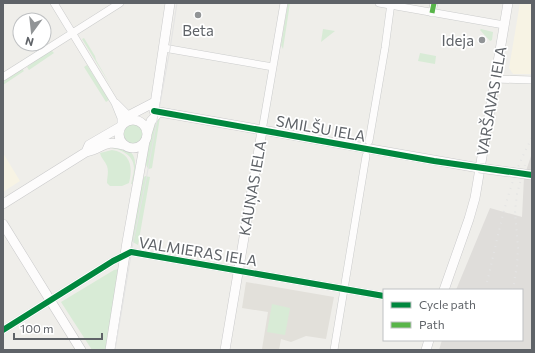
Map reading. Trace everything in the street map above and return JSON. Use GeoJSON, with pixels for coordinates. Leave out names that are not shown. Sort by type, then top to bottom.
{"type":"FeatureCollection","features":[{"type":"Feature","properties":{"kind":"street"},"geometry":{"type":"LineString","coordinates":[[54,3],[115,103],[121,118],[121,126],[118,137],[125,146],[132,151],[139,174]]}},
{"type":"Feature","properties":{"kind":"street"},"geometry":{"type":"LineString","coordinates":[[3,77],[120,3]]}},
{"type":"Feature","properties":{"kind":"street"},"geometry":{"type":"LineString","coordinates":[[110,350],[146,137],[156,108],[170,3]]}},
{"type":"Feature","properties":{"kind":"street","name":"KAUŅAS IELA"},"geometry":{"type":"LineString","coordinates":[[225,350],[284,3]]}},
{"type":"Feature","properties":{"kind":"street"},"geometry":{"type":"LineString","coordinates":[[380,3],[504,25]]}},
{"type":"Feature","properties":{"kind":"street"},"geometry":{"type":"LineString","coordinates":[[432,13],[434,3]]}},
{"type":"Feature","properties":{"kind":"street","name":"VARŠAVAS IELA"},"geometry":{"type":"LineString","coordinates":[[444,289],[475,198],[508,3]]}},
{"type":"Feature","properties":{"kind":"street"},"geometry":{"type":"LineString","coordinates":[[369,141],[391,4]]}},
{"type":"Feature","properties":{"kind":"street"},"geometry":{"type":"LineString","coordinates":[[164,48],[273,67]]}},
{"type":"Feature","properties":{"kind":"street"},"geometry":{"type":"LineString","coordinates":[[494,79],[532,80]]}},
{"type":"Feature","properties":{"kind":"street"},"geometry":{"type":"LineString","coordinates":[[3,204],[86,152],[93,151],[113,142],[125,146],[136,148],[140,147],[146,137],[144,125],[132,118],[115,103]]}},
{"type":"Feature","properties":{"kind":"street"},"geometry":{"type":"LineString","coordinates":[[86,152],[89,145],[121,126],[126,121],[156,108]]}},
{"type":"Feature","properties":{"kind":"street","name":"SMILŠU IELA"},"geometry":{"type":"LineString","coordinates":[[156,108],[262,131],[479,168],[532,175]]}},
{"type":"Feature","properties":{"kind":"street"},"geometry":{"type":"LineString","coordinates":[[334,350],[366,156]]}},
{"type":"Feature","properties":{"kind":"street"},"geometry":{"type":"LineString","coordinates":[[3,224],[81,350]]}},
{"type":"Feature","properties":{"kind":"street","name":"VALMIERAS IELA"},"geometry":{"type":"LineString","coordinates":[[3,330],[113,261],[131,252],[383,296]]}},
{"type":"Feature","properties":{"kind":"shaded area"},"geometry":{"type":"Polygon","coordinates":[[[520,3],[532,3],[532,74],[513,74],[509,68],[520,3]]]}},
{"type":"Feature","properties":{"kind":"shaded area"},"geometry":{"type":"Polygon","coordinates":[[[3,153],[20,181],[3,192],[3,153]]]}},
{"type":"Feature","properties":{"kind":"shaded area"},"geometry":{"type":"Polygon","coordinates":[[[532,153],[532,350],[439,350],[442,341],[523,341],[523,289],[456,289],[490,208],[522,217],[524,177],[532,153]]]}},
{"type":"Feature","properties":{"kind":"shaded area"},"geometry":{"type":"Polygon","coordinates":[[[246,282],[334,297],[326,339],[306,336],[291,342],[281,339],[279,350],[262,349],[268,312],[242,308],[246,282]]]}},
{"type":"Feature","properties":{"kind":"green space"},"geometry":{"type":"Polygon","coordinates":[[[288,3],[290,3],[283,49],[281,45],[288,3]]]}},
{"type":"Feature","properties":{"kind":"green space"},"geometry":{"type":"Polygon","coordinates":[[[323,29],[335,31],[321,42],[323,29]]]}},
{"type":"Feature","properties":{"kind":"green space"},"geometry":{"type":"Polygon","coordinates":[[[480,30],[493,32],[492,40],[490,41],[480,30]]]}},
{"type":"Feature","properties":{"kind":"green space"},"geometry":{"type":"Polygon","coordinates":[[[84,38],[95,56],[111,86],[82,39],[84,38]]]}},
{"type":"Feature","properties":{"kind":"green space"},"geometry":{"type":"Polygon","coordinates":[[[52,51],[54,53],[29,70],[27,67],[48,52],[52,51]]]}},
{"type":"Feature","properties":{"kind":"green space"},"geometry":{"type":"Polygon","coordinates":[[[420,53],[436,56],[435,64],[418,61],[420,53]]]}},
{"type":"Feature","properties":{"kind":"green space"},"geometry":{"type":"Polygon","coordinates":[[[87,65],[109,100],[106,102],[84,67],[87,65]]]}},
{"type":"Feature","properties":{"kind":"green space"},"geometry":{"type":"Polygon","coordinates":[[[22,69],[24,71],[3,85],[3,81],[22,69]]]}},
{"type":"Feature","properties":{"kind":"green space"},"geometry":{"type":"Polygon","coordinates":[[[160,117],[152,168],[149,169],[145,160],[146,153],[155,124],[157,119],[160,117]]]}},
{"type":"Feature","properties":{"kind":"green space"},"geometry":{"type":"Polygon","coordinates":[[[133,124],[140,127],[143,134],[140,141],[133,144],[126,141],[123,134],[126,127],[133,124]]]}},
{"type":"Feature","properties":{"kind":"green space"},"geometry":{"type":"Polygon","coordinates":[[[118,146],[133,155],[135,167],[132,184],[134,168],[132,159],[122,151],[108,148],[118,146]]]}},
{"type":"Feature","properties":{"kind":"green space"},"geometry":{"type":"Polygon","coordinates":[[[112,150],[123,154],[129,162],[131,172],[129,183],[122,186],[110,186],[107,183],[108,168],[100,153],[112,150]]]}},
{"type":"Feature","properties":{"kind":"green space"},"geometry":{"type":"Polygon","coordinates":[[[145,176],[150,177],[138,245],[131,241],[143,179],[145,176]]]}},
{"type":"Feature","properties":{"kind":"green space"},"geometry":{"type":"Polygon","coordinates":[[[119,269],[107,350],[92,350],[61,302],[114,270],[119,269]]]}},
{"type":"Feature","properties":{"kind":"green space"},"geometry":{"type":"Polygon","coordinates":[[[272,304],[290,308],[285,335],[267,332],[272,304]]]}},
{"type":"Feature","properties":{"kind":"tram line"},"geometry":{"type":"LineString","coordinates":[[115,350],[133,243],[170,49],[177,3]]}},
{"type":"Feature","properties":{"kind":"railway"},"geometry":{"type":"LineString","coordinates":[[487,282],[510,190],[523,155],[532,138]]}},
{"type":"Feature","properties":{"kind":"railway"},"geometry":{"type":"LineString","coordinates":[[513,289],[518,248],[515,211],[517,194],[525,165]]}},
{"type":"Feature","properties":{"kind":"marked path"},"geometry":{"type":"LineString","coordinates":[[432,13],[434,3]]}},
{"type":"Feature","properties":{"kind":"cycle path"},"geometry":{"type":"LineString","coordinates":[[154,111],[434,161],[532,175]]}},
{"type":"Feature","properties":{"kind":"cycle path"},"geometry":{"type":"LineString","coordinates":[[3,330],[113,261],[131,252],[383,296]]}},
{"type":"Feature","properties":{"kind":"place","name":"Beta"},"geometry":{"type":"Point","coordinates":[198,15]}},
{"type":"Feature","properties":{"kind":"place","name":"Ideja"},"geometry":{"type":"Point","coordinates":[482,40]}}]}
